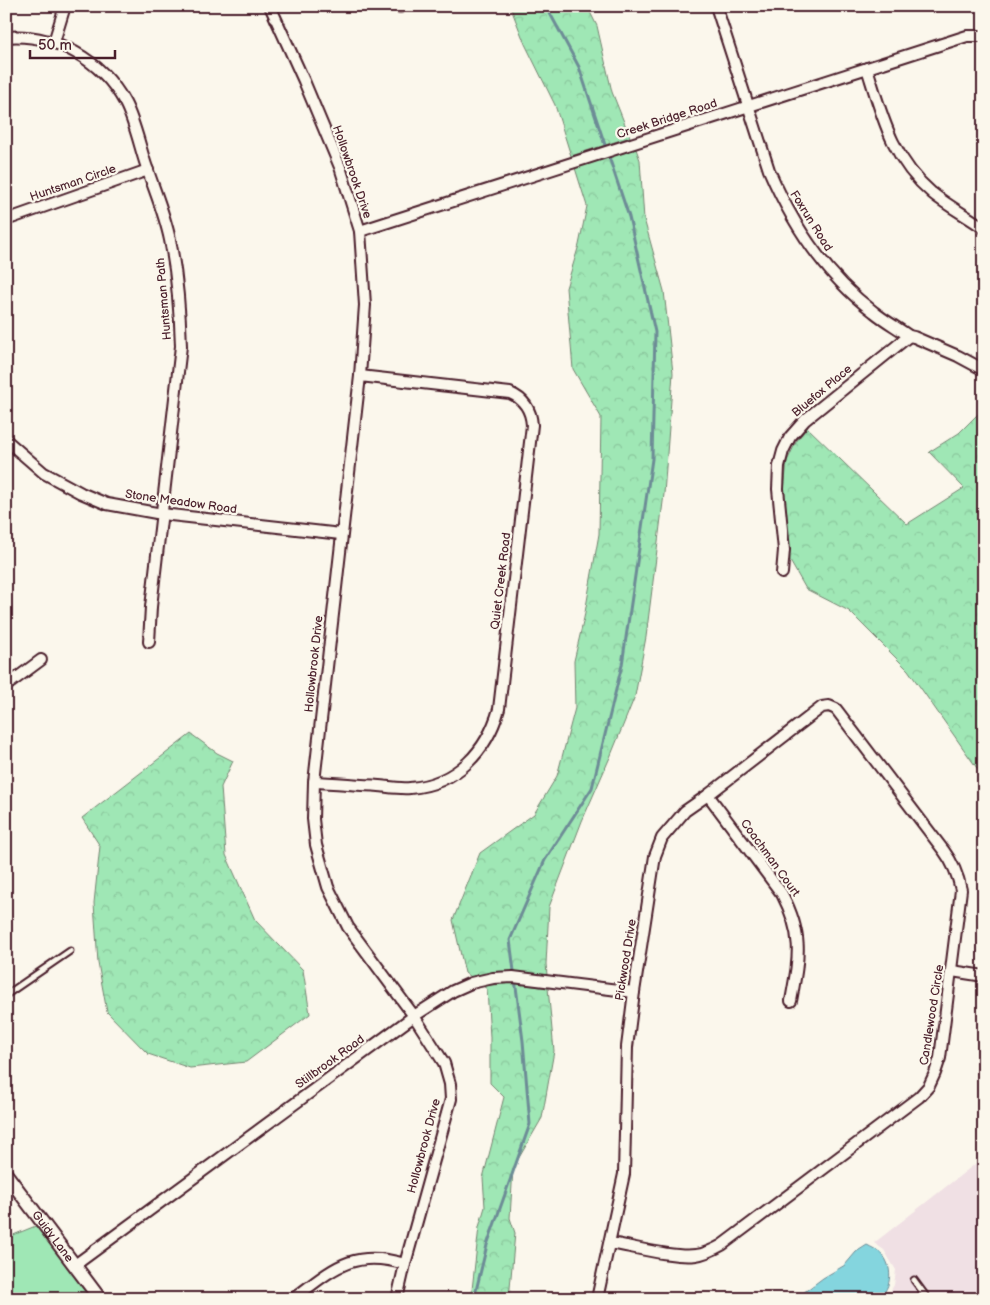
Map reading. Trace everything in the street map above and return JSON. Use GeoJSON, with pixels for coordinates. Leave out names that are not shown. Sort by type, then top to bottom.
{"type":"FeatureCollection","features":[{"type":"Feature","properties":{"kind":"street"},"geometry":{"type":"LineString","coordinates":[[54,42],[65,6]]}},
{"type":"Feature","properties":{"kind":"street","name":"Hollowbrook Drive"},"geometry":{"type":"LineString","coordinates":[[270,6],[340,167],[360,231],[365,305],[360,376],[314,782],[312,819],[316,845],[328,887],[348,927],[414,1016],[444,1063],[450,1084],[451,1099],[397,1299]]}},
{"type":"Feature","properties":{"kind":"street","name":"Foxrun Road"},"geometry":{"type":"LineString","coordinates":[[716,6],[769,170],[780,195],[806,241],[839,282],[874,312],[909,336],[958,356],[984,370]]}},
{"type":"Feature","properties":{"kind":"street","name":"Creek Bridge Road"},"geometry":{"type":"LineString","coordinates":[[360,231],[967,36],[984,36]]}},
{"type":"Feature","properties":{"kind":"street","name":"Huntsman Path"},"geometry":{"type":"LineString","coordinates":[[6,37],[31,37],[54,42],[86,59],[112,84],[126,105],[170,239],[180,310],[181,346],[149,642]]}},
{"type":"Feature","properties":{"kind":"street"},"geometry":{"type":"LineString","coordinates":[[867,68],[887,131],[906,166],[934,195],[984,228]]}},
{"type":"Feature","properties":{"kind":"street","name":"Huntsman Circle"},"geometry":{"type":"LineString","coordinates":[[6,220],[148,170]]}},
{"type":"Feature","properties":{"kind":"street","name":"Bluefox Place"},"geometry":{"type":"LineString","coordinates":[[782,573],[784,550],[778,489],[779,466],[783,451],[790,438],[805,420],[909,336]]}},
{"type":"Feature","properties":{"kind":"street","name":"Quiet Creek Road"},"geometry":{"type":"LineString","coordinates":[[314,782],[409,788],[426,786],[442,780],[457,771],[471,761],[482,748],[494,725],[499,709],[532,425],[532,417],[527,407],[520,398],[510,393],[360,376]]}},
{"type":"Feature","properties":{"kind":"street","name":"Stone Meadow Road"},"geometry":{"type":"LineString","coordinates":[[6,440],[44,473],[81,493],[107,504],[162,514],[341,534]]}},
{"type":"Feature","properties":{"kind":"street"},"geometry":{"type":"LineString","coordinates":[[6,686],[41,660]]}},
{"type":"Feature","properties":{"kind":"street","name":"Pickwood Drive"},"geometry":{"type":"LineString","coordinates":[[597,1299],[624,1174],[626,1055],[655,856],[660,843],[672,824],[685,811],[708,796],[822,707],[829,706]]}},
{"type":"Feature","properties":{"kind":"street","name":"Candlewood Circle"},"geometry":{"type":"LineString","coordinates":[[610,1243],[684,1255],[697,1255],[722,1246],[919,1097],[932,1079],[940,1058],[952,971],[961,890],[959,876],[953,863],[836,709],[829,706]]}},
{"type":"Feature","properties":{"kind":"street","name":"Coachman Court"},"geometry":{"type":"LineString","coordinates":[[708,796],[782,894],[792,912],[799,944],[791,1001]]}},
{"type":"Feature","properties":{"kind":"street"},"geometry":{"type":"LineString","coordinates":[[952,971],[984,976]]}},
{"type":"Feature","properties":{"kind":"street","name":"Stillbrook Road"},"geometry":{"type":"LineString","coordinates":[[75,1266],[414,1016],[453,991],[471,983],[493,978],[513,977],[634,992]]}},
{"type":"Feature","properties":{"kind":"street","name":"Guidy Lane"},"geometry":{"type":"LineString","coordinates":[[6,1174],[100,1299]]}},
{"type":"Feature","properties":{"kind":"street"},"geometry":{"type":"LineString","coordinates":[[294,1299],[333,1269],[344,1263],[374,1258],[389,1259],[405,1264]]}},
{"type":"Feature","properties":{"kind":"lane"},"geometry":{"type":"LineString","coordinates":[[6,994],[70,951]]}},
{"type":"Feature","properties":{"kind":"lane"},"geometry":{"type":"LineString","coordinates":[[914,1280],[928,1299]]}},
{"type":"Feature","properties":{"kind":"shaded area"},"geometry":{"type":"Polygon","coordinates":[[[984,1157],[984,1299],[886,1299],[894,1285],[896,1270],[884,1250],[874,1243],[984,1157]]]}},
{"type":"Feature","properties":{"kind":"green space"},"geometry":{"type":"Polygon","coordinates":[[[510,6],[587,6],[597,26],[612,92],[630,137],[571,156],[555,105],[525,44],[510,6]]]}},
{"type":"Feature","properties":{"kind":"green space"},"geometry":{"type":"Polygon","coordinates":[[[636,149],[640,160],[644,219],[664,291],[673,373],[664,494],[646,637],[635,696],[582,821],[549,907],[547,975],[499,972],[470,977],[465,973],[453,920],[480,853],[534,814],[557,776],[575,708],[574,661],[584,618],[599,534],[601,417],[573,369],[566,288],[579,245],[587,206],[575,168],[636,149]]]}},
{"type":"Feature","properties":{"kind":"green space"},"geometry":{"type":"Polygon","coordinates":[[[984,408],[984,778],[908,670],[849,611],[806,589],[790,561],[784,491],[787,461],[796,442],[807,427],[907,524],[964,488],[929,452],[959,433],[984,408]]]}},
{"type":"Feature","properties":{"kind":"green space"},"geometry":{"type":"Polygon","coordinates":[[[191,734],[217,753],[233,761],[221,787],[226,855],[255,920],[303,970],[310,1014],[246,1062],[190,1068],[148,1054],[107,1012],[98,963],[94,903],[100,846],[82,818],[191,734]]]}},
{"type":"Feature","properties":{"kind":"green space"},"geometry":{"type":"Polygon","coordinates":[[[513,983],[548,988],[554,1051],[542,1118],[513,1168],[510,1218],[515,1233],[509,1299],[471,1299],[479,1227],[485,1207],[483,1178],[504,1097],[490,1083],[487,989],[483,986],[513,983]]]}},
{"type":"Feature","properties":{"kind":"green space"},"geometry":{"type":"Polygon","coordinates":[[[38,1225],[92,1299],[6,1299],[6,1238],[38,1225]]]}},
{"type":"Feature","properties":{"kind":"water"},"geometry":{"type":"Polygon","coordinates":[[[867,1245],[881,1253],[888,1264],[889,1283],[878,1299],[795,1299],[823,1278],[845,1265],[856,1252],[867,1245]]]}},
{"type":"Feature","properties":{"kind":"waterway"},"geometry":{"type":"LineString","coordinates":[[474,1299],[487,1245],[530,1124],[523,1041],[510,940],[545,860],[592,788],[622,665],[652,459],[655,332],[629,217],[579,67],[546,6]]}}]}
